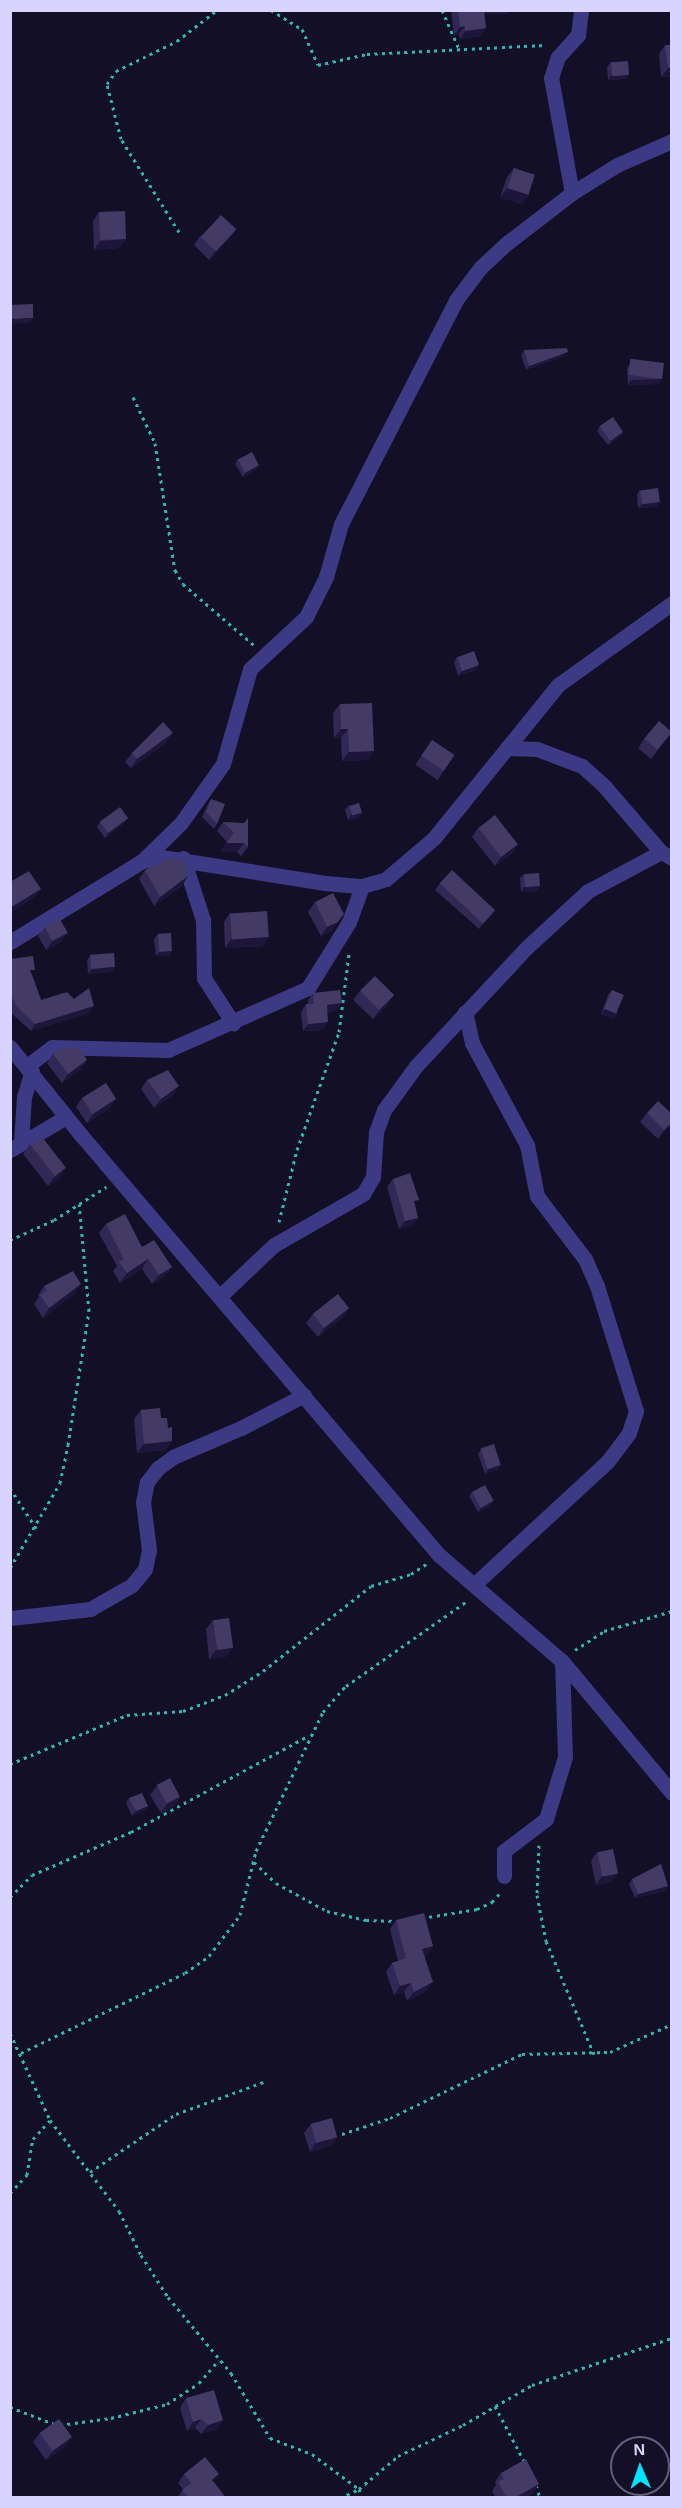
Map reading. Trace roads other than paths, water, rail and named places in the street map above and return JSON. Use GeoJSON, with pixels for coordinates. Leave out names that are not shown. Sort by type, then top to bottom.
{"type":"FeatureCollection","features":[{"type":"Feature","properties":{"kind":"street"},"geometry":{"type":"LineString","coordinates":[[572,193],[551,78],[558,57],[578,35],[581,10]]}},
{"type":"Feature","properties":{"kind":"street"},"geometry":{"type":"LineString","coordinates":[[10,942],[142,861],[181,823],[210,787],[233,735],[243,681],[250,669],[299,625],[316,599],[341,524],[456,300],[480,268],[507,243],[572,193],[617,165],[672,141]]}},
{"type":"Feature","properties":{"kind":"street"},"geometry":{"type":"LineString","coordinates":[[142,861],[183,858],[325,883],[362,886],[386,879],[434,838],[507,748],[574,671],[672,603]]}},
{"type":"Feature","properties":{"kind":"street"},"geometry":{"type":"LineString","coordinates":[[220,1296],[274,1245],[369,1188],[373,1177],[376,1132],[384,1110],[465,1012],[588,891],[667,855],[605,787],[582,766],[556,753],[507,748]]}},
{"type":"Feature","properties":{"kind":"street"},"geometry":{"type":"LineString","coordinates":[[183,858],[203,920],[204,978],[233,1023]]}},
{"type":"Feature","properties":{"kind":"street"},"geometry":{"type":"LineString","coordinates":[[16,1146],[17,1107],[29,1068],[52,1047],[168,1050],[308,988],[316,981],[349,922],[362,886]]}},
{"type":"Feature","properties":{"kind":"street"},"geometry":{"type":"LineString","coordinates":[[465,1012],[472,1042],[527,1145],[537,1196],[585,1259],[597,1286],[636,1411],[629,1433],[607,1462],[478,1587]]}},
{"type":"Feature","properties":{"kind":"street"},"geometry":{"type":"LineString","coordinates":[[10,1047],[118,1180],[220,1296],[439,1555],[562,1661],[672,1793]]}},
{"type":"Feature","properties":{"kind":"street"},"geometry":{"type":"LineString","coordinates":[[16,1146],[66,1117]]}},
{"type":"Feature","properties":{"kind":"street"},"geometry":{"type":"LineString","coordinates":[[10,1618],[90,1609],[132,1585],[145,1569],[149,1550],[143,1502],[147,1482],[158,1468],[173,1457],[241,1428],[304,1395]]}},
{"type":"Feature","properties":{"kind":"street"},"geometry":{"type":"LineString","coordinates":[[504,1876],[504,1851],[539,1827],[546,1819],[565,1757],[562,1661]]}}]}
